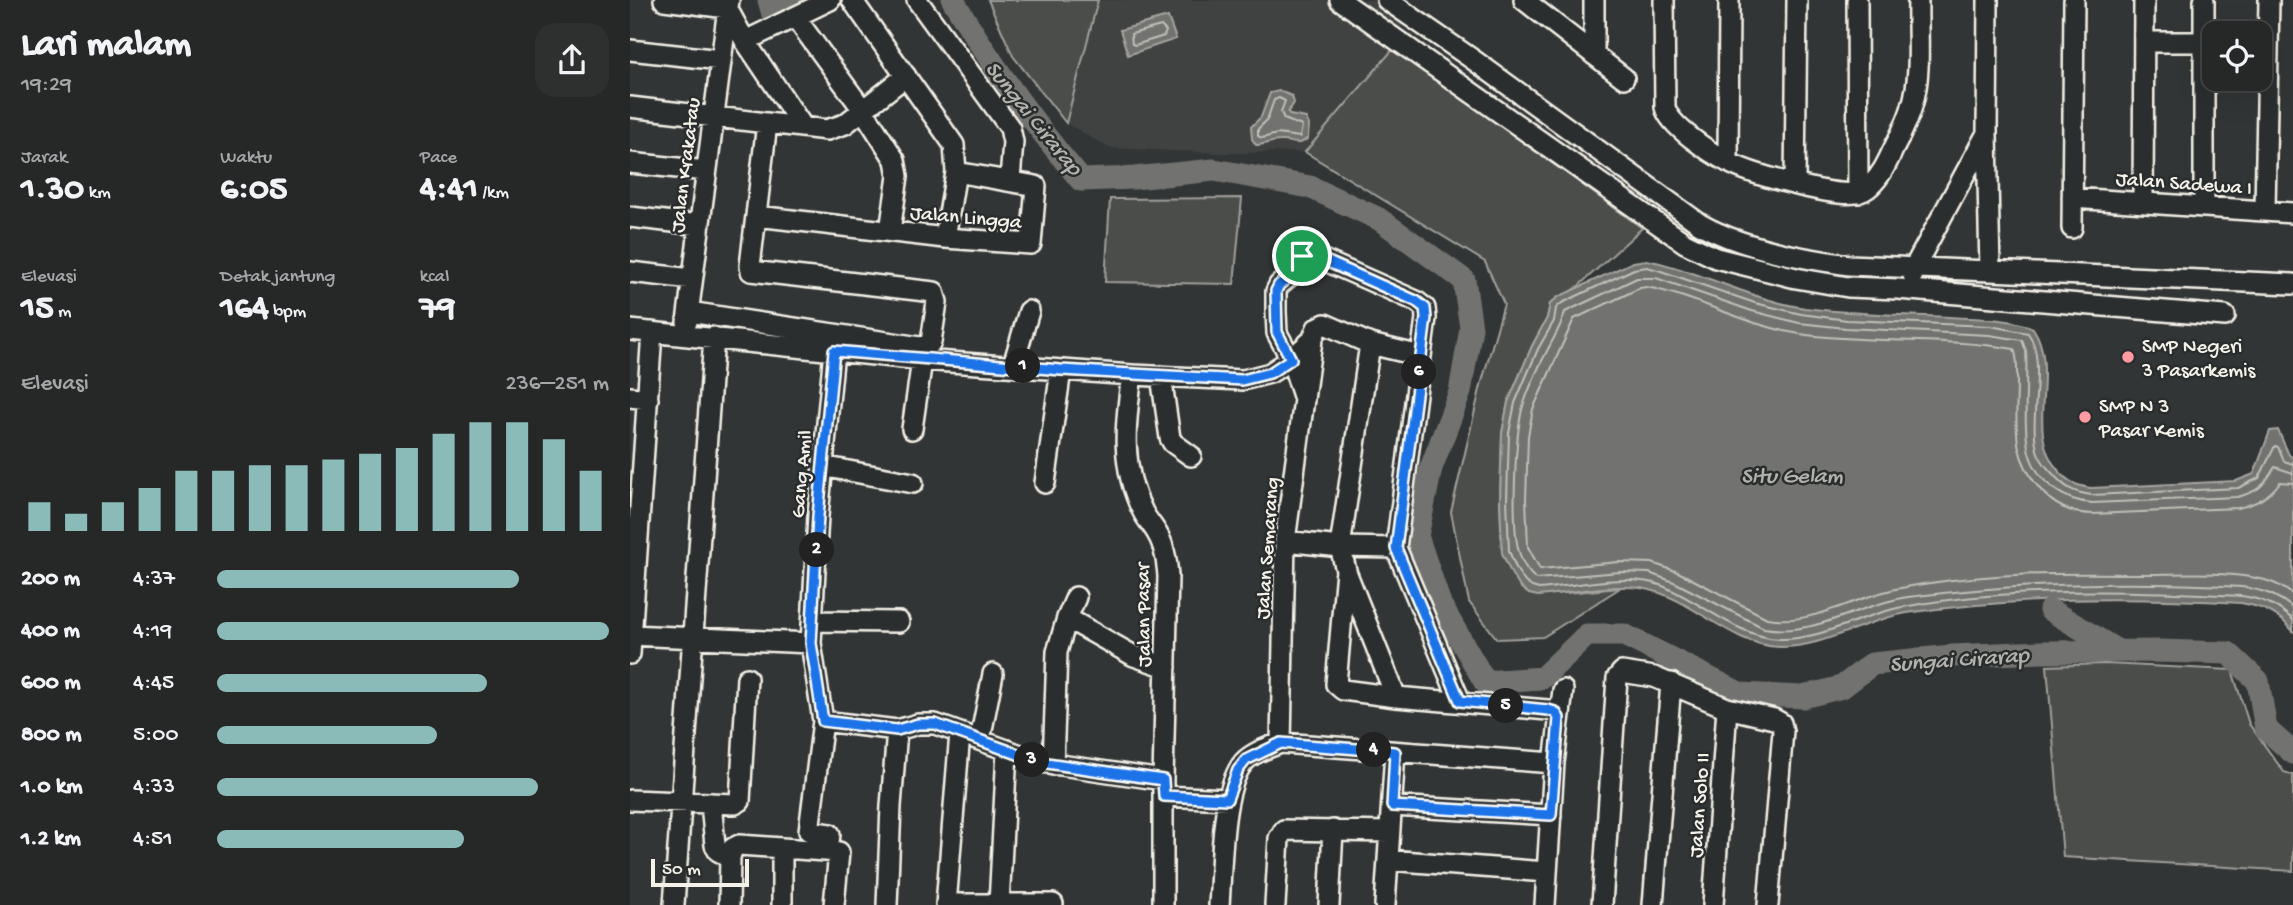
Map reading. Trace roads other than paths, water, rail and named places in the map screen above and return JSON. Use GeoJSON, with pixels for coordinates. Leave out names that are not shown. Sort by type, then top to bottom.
{"type":"FeatureCollection","features":[{"type":"Feature","properties":{"kind":"street"},"geometry":{"type":"LineString","coordinates":[[664,0],[728,4],[745,41],[803,127]]}},
{"type":"Feature","properties":{"kind":"street"},"geometry":{"type":"LineString","coordinates":[[745,41],[830,0]]}},
{"type":"Feature","properties":{"kind":"street"},"geometry":{"type":"LineString","coordinates":[[852,0],[954,145],[956,172],[945,238]]}},
{"type":"Feature","properties":{"kind":"street"},"geometry":{"type":"LineString","coordinates":[[917,0],[1010,128],[1013,142],[1010,180]]}},
{"type":"Feature","properties":{"kind":"street"},"geometry":{"type":"LineString","coordinates":[[1340,0],[1701,252],[1716,258],[1848,287],[1990,270],[2293,284]]}},
{"type":"Feature","properties":{"kind":"street"},"geometry":{"type":"LineString","coordinates":[[1524,0],[1624,78]]}},
{"type":"Feature","properties":{"kind":"street"},"geometry":{"type":"LineString","coordinates":[[1594,0],[1594,55]]}},
{"type":"Feature","properties":{"kind":"street"},"geometry":{"type":"LineString","coordinates":[[1664,0],[1666,112],[1676,124],[1728,162],[1829,192],[1858,193],[1878,178],[1913,104],[1917,68],[1917,0]]}},
{"type":"Feature","properties":{"kind":"street"},"geometry":{"type":"LineString","coordinates":[[1728,162],[1729,0]]}},
{"type":"Feature","properties":{"kind":"street"},"geometry":{"type":"LineString","coordinates":[[1795,183],[1797,0]]}},
{"type":"Feature","properties":{"kind":"street"},"geometry":{"type":"LineString","coordinates":[[1857,0],[1858,193]]}},
{"type":"Feature","properties":{"kind":"street"},"geometry":{"type":"LineString","coordinates":[[1988,0],[1990,270]]}},
{"type":"Feature","properties":{"kind":"street"},"geometry":{"type":"LineString","coordinates":[[2072,228],[2074,0]]}},
{"type":"Feature","properties":{"kind":"street"},"geometry":{"type":"LineString","coordinates":[[2143,202],[2144,0]]}},
{"type":"Feature","properties":{"kind":"street"},"geometry":{"type":"LineString","coordinates":[[2204,0],[2204,21]]}},
{"type":"Feature","properties":{"kind":"street"},"geometry":{"type":"LineString","coordinates":[[2265,210],[2269,0]]}},
{"type":"Feature","properties":{"kind":"street"},"geometry":{"type":"LineString","coordinates":[[1393,1],[1713,231],[1728,238],[1823,262],[1870,267],[1912,278],[2225,316]]}},
{"type":"Feature","properties":{"kind":"street","name":"Jalan Krakatau"},"geometry":{"type":"LineString","coordinates":[[686,335],[728,4]]}},
{"type":"Feature","properties":{"kind":"street"},"geometry":{"type":"LineString","coordinates":[[794,17],[863,110],[897,165],[898,176],[890,231]]}},
{"type":"Feature","properties":{"kind":"street"},"geometry":{"type":"LineString","coordinates":[[2144,43],[2202,42]]}},
{"type":"Feature","properties":{"kind":"street"},"geometry":{"type":"LineString","coordinates":[[630,50],[721,60]]}},
{"type":"Feature","properties":{"kind":"street"},"geometry":{"type":"LineString","coordinates":[[630,107],[827,130],[838,128],[906,76]]}},
{"type":"Feature","properties":{"kind":"street"},"geometry":{"type":"LineString","coordinates":[[2204,91],[2204,205]]}},
{"type":"Feature","properties":{"kind":"street"},"geometry":{"type":"LineString","coordinates":[[689,312],[920,347],[931,342],[937,302],[934,292],[751,271],[768,123]]}},
{"type":"Feature","properties":{"kind":"street"},"geometry":{"type":"LineString","coordinates":[[1912,278],[1987,134]]}},
{"type":"Feature","properties":{"kind":"street"},"geometry":{"type":"LineString","coordinates":[[630,163],[706,171]]}},
{"type":"Feature","properties":{"kind":"street","name":"Jalan Lingga"},"geometry":{"type":"LineString","coordinates":[[757,216],[945,238],[1031,244],[1037,187],[956,172]]}},
{"type":"Feature","properties":{"kind":"street","name":"Jalan Sadewa I"},"geometry":{"type":"LineString","coordinates":[[2072,198],[2293,213]]}},
{"type":"Feature","properties":{"kind":"street"},"geometry":{"type":"LineString","coordinates":[[630,217],[699,225]]}},
{"type":"Feature","properties":{"kind":"street","name":"Jalan Semarang"},"geometry":{"type":"LineString","coordinates":[[1281,743],[1285,541],[1303,396],[1291,359],[1277,332],[1276,291],[1279,285],[1292,275],[1302,256],[1307,254],[1422,305],[1426,315],[1421,356]]}},
{"type":"Feature","properties":{"kind":"street"},"geometry":{"type":"LineString","coordinates":[[630,272],[692,279]]}},
{"type":"Feature","properties":{"kind":"street"},"geometry":{"type":"LineString","coordinates":[[1013,365],[1029,311]]}},
{"type":"Feature","properties":{"kind":"street"},"geometry":{"type":"LineString","coordinates":[[1303,396],[1312,340],[1317,328],[1325,324],[1370,344],[1421,356],[1396,548],[1460,701]]}},
{"type":"Feature","properties":{"kind":"street"},"geometry":{"type":"LineString","coordinates":[[630,330],[922,360],[1132,375],[1253,379],[1270,373],[1312,340]]}},
{"type":"Feature","properties":{"kind":"street"},"geometry":{"type":"LineString","coordinates":[[652,332],[639,398],[630,641],[692,639],[811,643]]}},
{"type":"Feature","properties":{"kind":"street"},"geometry":{"type":"LineString","coordinates":[[674,905],[715,337]]}},
{"type":"Feature","properties":{"kind":"street"},"geometry":{"type":"LineString","coordinates":[[1370,344],[1340,547],[1346,570],[1396,697]]}},
{"type":"Feature","properties":{"kind":"street","name":"Gang Amil"},"geometry":{"type":"LineString","coordinates":[[828,851],[830,834],[809,831],[823,721],[811,643],[822,466],[834,351]]}},
{"type":"Feature","properties":{"kind":"street"},"geometry":{"type":"LineString","coordinates":[[912,429],[922,360]]}},
{"type":"Feature","properties":{"kind":"street"},"geometry":{"type":"LineString","coordinates":[[1045,483],[1061,370]]}},
{"type":"Feature","properties":{"kind":"street","name":"Jalan Pasar"},"geometry":{"type":"LineString","coordinates":[[1132,375],[1125,424],[1125,446],[1143,513],[1158,535],[1167,563],[1169,606],[1163,788],[1163,905]]}},
{"type":"Feature","properties":{"kind":"street"},"geometry":{"type":"LineString","coordinates":[[1161,376],[1170,438],[1191,456]]}},
{"type":"Feature","properties":{"kind":"street"},"geometry":{"type":"LineString","coordinates":[[822,466],[913,483]]}},
{"type":"Feature","properties":{"kind":"street"},"geometry":{"type":"LineString","coordinates":[[1285,541],[1340,547],[1396,548]]}},
{"type":"Feature","properties":{"kind":"street"},"geometry":{"type":"LineString","coordinates":[[1346,570],[1336,684],[1343,690],[1548,710],[1555,712],[1559,718]]}},
{"type":"Feature","properties":{"kind":"street"},"geometry":{"type":"LineString","coordinates":[[1053,765],[1057,652],[1076,597]]}},
{"type":"Feature","properties":{"kind":"street"},"geometry":{"type":"LineString","coordinates":[[1067,618],[1134,656],[1166,667]]}},
{"type":"Feature","properties":{"kind":"street"},"geometry":{"type":"LineString","coordinates":[[813,621],[900,622]]}},
{"type":"Feature","properties":{"kind":"street"},"geometry":{"type":"LineString","coordinates":[[1602,905],[1618,676],[1622,672],[1641,674],[1671,683],[1727,708],[1774,719],[1782,727],[1768,905]]}},
{"type":"Feature","properties":{"kind":"street"},"geometry":{"type":"LineString","coordinates":[[980,740],[993,674]]}},
{"type":"Feature","properties":{"kind":"street"},"geometry":{"type":"LineString","coordinates":[[630,800],[735,804],[740,801],[747,678]]}},
{"type":"Feature","properties":{"kind":"street"},"geometry":{"type":"LineString","coordinates":[[1653,905],[1671,683]]}},
{"type":"Feature","properties":{"kind":"street"},"geometry":{"type":"LineString","coordinates":[[1545,905],[1563,690]]}},
{"type":"Feature","properties":{"kind":"street","name":"Jalan Solo II"},"geometry":{"type":"LineString","coordinates":[[1713,905],[1727,708]]}},
{"type":"Feature","properties":{"kind":"street"},"geometry":{"type":"LineString","coordinates":[[823,721],[897,730],[928,723],[1053,765],[1227,799]]}},
{"type":"Feature","properties":{"kind":"street"},"geometry":{"type":"LineString","coordinates":[[887,905],[897,730]]}},
{"type":"Feature","properties":{"kind":"street"},"geometry":{"type":"LineString","coordinates":[[960,733],[946,904],[1053,904]]}},
{"type":"Feature","properties":{"kind":"street"},"geometry":{"type":"LineString","coordinates":[[1219,905],[1227,799],[1238,770],[1246,760],[1281,743],[1555,763]]}},
{"type":"Feature","properties":{"kind":"street"},"geometry":{"type":"LineString","coordinates":[[1000,904],[1007,751]]}},
{"type":"Feature","properties":{"kind":"street"},"geometry":{"type":"LineString","coordinates":[[1385,905],[1395,752]]}},
{"type":"Feature","properties":{"kind":"street"},"geometry":{"type":"LineString","coordinates":[[711,803],[715,845],[718,851],[730,857]]}},
{"type":"Feature","properties":{"kind":"street"},"geometry":{"type":"LineString","coordinates":[[1392,806],[1551,815]]}},
{"type":"Feature","properties":{"kind":"street"},"geometry":{"type":"LineString","coordinates":[[1275,905],[1282,832],[1289,829],[1389,832]]}},
{"type":"Feature","properties":{"kind":"street"},"geometry":{"type":"LineString","coordinates":[[1329,905],[1333,830]]}},
{"type":"Feature","properties":{"kind":"street"},"geometry":{"type":"LineString","coordinates":[[729,905],[730,857],[733,848],[738,845],[839,852],[834,905]]}},
{"type":"Feature","properties":{"kind":"street"},"geometry":{"type":"LineString","coordinates":[[782,848],[782,905]]}},
{"type":"Feature","properties":{"kind":"street"},"geometry":{"type":"LineString","coordinates":[[1388,860],[1547,872]]}},
{"type":"Feature","properties":{"kind":"water"},"geometry":{"type":"Polygon","coordinates":[[[1168,17],[1176,39],[1128,55],[1120,30],[1168,17]]]}},
{"type":"Feature","properties":{"kind":"water"},"geometry":{"type":"Polygon","coordinates":[[[1279,91],[1292,96],[1294,103],[1288,112],[1290,115],[1306,118],[1309,125],[1308,138],[1298,143],[1280,141],[1256,145],[1252,139],[1251,127],[1261,117],[1270,93],[1279,91]]]}},
{"type":"Feature","properties":{"kind":"water","name":"Situ Gelam"},"geometry":{"type":"Polygon","coordinates":[[[1647,260],[1687,271],[1765,299],[1805,308],[1992,319],[2033,328],[2041,345],[2044,362],[2042,419],[2048,454],[2062,474],[2081,486],[2091,488],[2236,481],[2254,474],[2270,431],[2278,430],[2289,455],[2293,458],[2293,631],[2270,612],[2241,603],[2157,600],[2032,601],[1907,613],[1875,621],[1828,639],[1779,647],[1746,639],[1670,597],[1641,588],[1612,587],[1538,596],[1529,594],[1520,587],[1502,553],[1502,433],[1508,402],[1547,318],[1550,304],[1558,297],[1633,262],[1647,260]]]}},
{"type":"Feature","properties":{"kind":"waterway","name":"Sungai Cirarap"},"geometry":{"type":"LineString","coordinates":[[769,0],[773,14],[800,0]]}},
{"type":"Feature","properties":{"kind":"waterway","name":"Sungai Cirarap"},"geometry":{"type":"LineString","coordinates":[[953,0],[1013,93],[1081,180],[1214,170],[1310,187],[1379,219],[1464,280],[1471,328],[1460,392],[1431,468],[1417,536],[1440,604],[1485,682],[1542,678],[1587,635],[1624,635],[1741,694],[1803,697],[1842,687],[1872,664],[1952,656],[2042,652],[2228,653],[2258,681],[2266,729],[2293,753]]}},
{"type":"Feature","properties":{"kind":"waterway"},"geometry":{"type":"LineString","coordinates":[[2050,610],[2118,651]]}},
{"type":"Feature","properties":{"kind":"place","name":"SMP Negeri 3 Pasarkemis"},"geometry":{"type":"Point","coordinates":[2128,357]}},
{"type":"Feature","properties":{"kind":"place","name":"SMP N 3 Pasar Kemis"},"geometry":{"type":"Point","coordinates":[2085,417]}}]}
